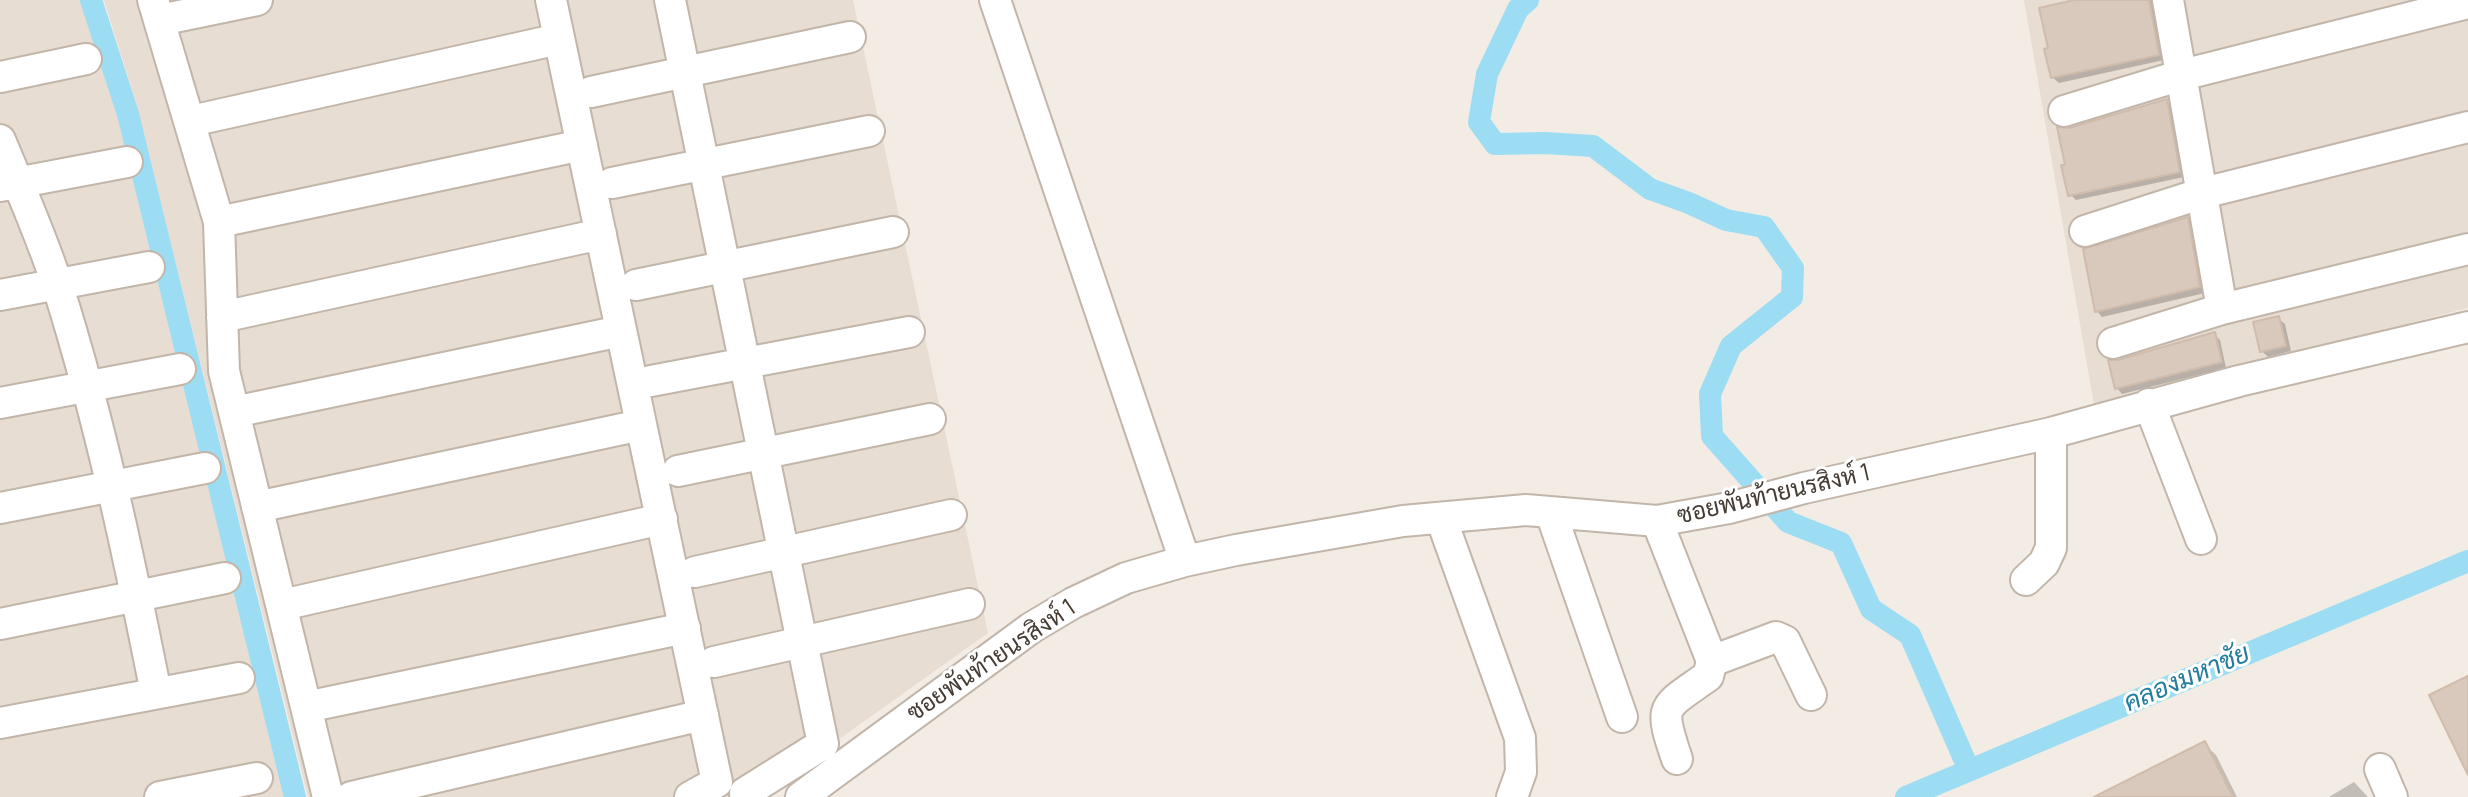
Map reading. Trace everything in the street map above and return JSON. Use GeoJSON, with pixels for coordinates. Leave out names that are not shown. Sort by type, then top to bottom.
{"type":"FeatureCollection","features":[{"type":"Feature","properties":{"kind":"street"},"geometry":{"type":"LineString","coordinates":[[257,0],[156,10],[219,222],[224,371],[328,797]]}},
{"type":"Feature","properties":{"kind":"street"},"geometry":{"type":"LineString","coordinates":[[551,0],[717,782],[690,797]]}},
{"type":"Feature","properties":{"kind":"street"},"geometry":{"type":"LineString","coordinates":[[670,0],[823,744],[745,793]]}},
{"type":"Feature","properties":{"kind":"street"},"geometry":{"type":"LineString","coordinates":[[995,0],[1185,561]]}},
{"type":"Feature","properties":{"kind":"street"},"geometry":{"type":"LineString","coordinates":[[2168,0],[2222,309]]}},
{"type":"Feature","properties":{"kind":"street"},"geometry":{"type":"LineString","coordinates":[[2064,111],[2182,75],[2468,3]]}},
{"type":"Feature","properties":{"kind":"street"},"geometry":{"type":"LineString","coordinates":[[591,92],[850,37]]}},
{"type":"Feature","properties":{"kind":"street"},"geometry":{"type":"LineString","coordinates":[[191,121],[559,39]]}},
{"type":"Feature","properties":{"kind":"street"},"geometry":{"type":"LineString","coordinates":[[0,77],[86,59]]}},
{"type":"Feature","properties":{"kind":"street"},"geometry":{"type":"LineString","coordinates":[[2085,231],[2203,193],[2468,127]]}},
{"type":"Feature","properties":{"kind":"street"},"geometry":{"type":"LineString","coordinates":[[612,183],[869,131]]}},
{"type":"Feature","properties":{"kind":"street"},"geometry":{"type":"LineString","coordinates":[[0,140],[9,184],[57,284],[88,385],[156,693]]}},
{"type":"Feature","properties":{"kind":"street"},"geometry":{"type":"LineString","coordinates":[[219,222],[582,145]]}},
{"type":"Feature","properties":{"kind":"street"},"geometry":{"type":"LineString","coordinates":[[9,184],[127,162]]}},
{"type":"Feature","properties":{"kind":"street"},"geometry":{"type":"LineString","coordinates":[[636,285],[893,232]]}},
{"type":"Feature","properties":{"kind":"street"},"geometry":{"type":"LineString","coordinates":[[222,317],[601,234]]}},
{"type":"Feature","properties":{"kind":"street"},"geometry":{"type":"LineString","coordinates":[[2113,343],[2222,309],[2468,249]]}},
{"type":"Feature","properties":{"kind":"street"},"geometry":{"type":"LineString","coordinates":[[0,295],[149,267]]}},
{"type":"Feature","properties":{"kind":"street","name":"ซอยพันท้ายนรสิงห์ 1"},"geometry":{"type":"LineString","coordinates":[[801,797],[1042,621],[1126,578],[1185,561],[1403,521],[1526,510],[1657,521],[1729,508],[1804,488],[2051,433],[2149,404],[2468,327]]}},
{"type":"Feature","properties":{"kind":"street"},"geometry":{"type":"LineString","coordinates":[[234,412],[621,331]]}},
{"type":"Feature","properties":{"kind":"street"},"geometry":{"type":"LineString","coordinates":[[651,381],[909,332]]}},
{"type":"Feature","properties":{"kind":"street"},"geometry":{"type":"LineString","coordinates":[[0,403],[180,369]]}},
{"type":"Feature","properties":{"kind":"street"},"geometry":{"type":"LineString","coordinates":[[2149,404],[2201,539]]}},
{"type":"Feature","properties":{"kind":"street"},"geometry":{"type":"LineString","coordinates":[[678,471],[930,419]]}},
{"type":"Feature","properties":{"kind":"street"},"geometry":{"type":"LineString","coordinates":[[257,507],[641,425]]}},
{"type":"Feature","properties":{"kind":"street"},"geometry":{"type":"LineString","coordinates":[[2026,580],[2044,563],[2051,548],[2051,433]]}},
{"type":"Feature","properties":{"kind":"street"},"geometry":{"type":"LineString","coordinates":[[0,508],[205,468]]}},
{"type":"Feature","properties":{"kind":"street"},"geometry":{"type":"LineString","coordinates":[[1551,513],[1622,717]]}},
{"type":"Feature","properties":{"kind":"street"},"geometry":{"type":"LineString","coordinates":[[695,572],[951,515]]}},
{"type":"Feature","properties":{"kind":"street"},"geometry":{"type":"LineString","coordinates":[[1441,518],[1520,738],[1521,772],[1512,797]]}},
{"type":"Feature","properties":{"kind":"street"},"geometry":{"type":"LineString","coordinates":[[282,605],[662,519]]}},
{"type":"Feature","properties":{"kind":"street"},"geometry":{"type":"LineString","coordinates":[[1657,521],[1712,661],[1708,676],[1673,701],[1665,711],[1665,722],[1677,759]]}},
{"type":"Feature","properties":{"kind":"street"},"geometry":{"type":"LineString","coordinates":[[0,624],[225,578]]}},
{"type":"Feature","properties":{"kind":"street"},"geometry":{"type":"LineString","coordinates":[[714,662],[969,604]]}},
{"type":"Feature","properties":{"kind":"street"},"geometry":{"type":"LineString","coordinates":[[306,707],[685,628]]}},
{"type":"Feature","properties":{"kind":"street"},"geometry":{"type":"LineString","coordinates":[[1712,661],[1776,637],[1785,641],[1811,695]]}},
{"type":"Feature","properties":{"kind":"street"},"geometry":{"type":"LineString","coordinates":[[0,723],[239,678]]}},
{"type":"Feature","properties":{"kind":"street"},"geometry":{"type":"LineString","coordinates":[[351,797],[703,715]]}},
{"type":"Feature","properties":{"kind":"street"},"geometry":{"type":"LineString","coordinates":[[2380,769],[2392,797]]}},
{"type":"Feature","properties":{"kind":"street"},"geometry":{"type":"LineString","coordinates":[[160,797],[257,778]]}},
{"type":"Feature","properties":{"kind":"shaded area"},"geometry":{"type":"Polygon","coordinates":[[[0,0],[80,0],[134,160],[213,465],[284,797],[0,797],[0,0]]]}},
{"type":"Feature","properties":{"kind":"shaded area"},"geometry":{"type":"Polygon","coordinates":[[[104,0],[853,0],[988,633],[758,797],[308,797],[136,102],[104,0]]]}},
{"type":"Feature","properties":{"kind":"shaded area"},"geometry":{"type":"Polygon","coordinates":[[[2024,0],[2468,0],[2468,308],[2094,405],[2024,0]]]}},
{"type":"Feature","properties":{"kind":"building"},"geometry":{"type":"Polygon","coordinates":[[[2074,0],[2149,0],[2159,55],[2051,78],[2039,8],[2074,0]]]}},
{"type":"Feature","properties":{"kind":"building"},"geometry":{"type":"Polygon","coordinates":[[[2167,99],[2180,172],[2068,196],[2057,127],[2069,128],[2167,99]]]}},
{"type":"Feature","properties":{"kind":"building"},"geometry":{"type":"Polygon","coordinates":[[[2188,217],[2200,287],[2095,312],[2083,249],[2188,217]]]}},
{"type":"Feature","properties":{"kind":"building"},"geometry":{"type":"Polygon","coordinates":[[[2279,316],[2286,346],[2260,352],[2253,322],[2279,316]]]}},
{"type":"Feature","properties":{"kind":"building"},"geometry":{"type":"Polygon","coordinates":[[[2215,332],[2222,362],[2115,389],[2108,360],[2118,360],[2215,332]]]}},
{"type":"Feature","properties":{"kind":"building"},"geometry":{"type":"Polygon","coordinates":[[[2468,676],[2468,775],[2429,695],[2468,676]]]}},
{"type":"Feature","properties":{"kind":"building"},"geometry":{"type":"Polygon","coordinates":[[[2205,741],[2233,797],[2094,797],[2205,741]]]}},
{"type":"Feature","properties":{"kind":"waterway"},"geometry":{"type":"LineString","coordinates":[[91,0],[128,114],[295,797]]}},
{"type":"Feature","properties":{"kind":"waterway"},"geometry":{"type":"LineString","coordinates":[[1528,0],[1518,9],[1487,74],[1479,122],[1495,144],[1593,146],[1650,189],[1726,220],[1764,227],[1793,268],[1792,297],[1731,346],[1710,394],[1712,436],[1788,522],[1841,543],[1871,609],[1910,635],[1969,770]]}},
{"type":"Feature","properties":{"kind":"waterway","name":"คลองมหาชัย"},"geometry":{"type":"LineString","coordinates":[[1906,797],[2468,561]]}}]}
